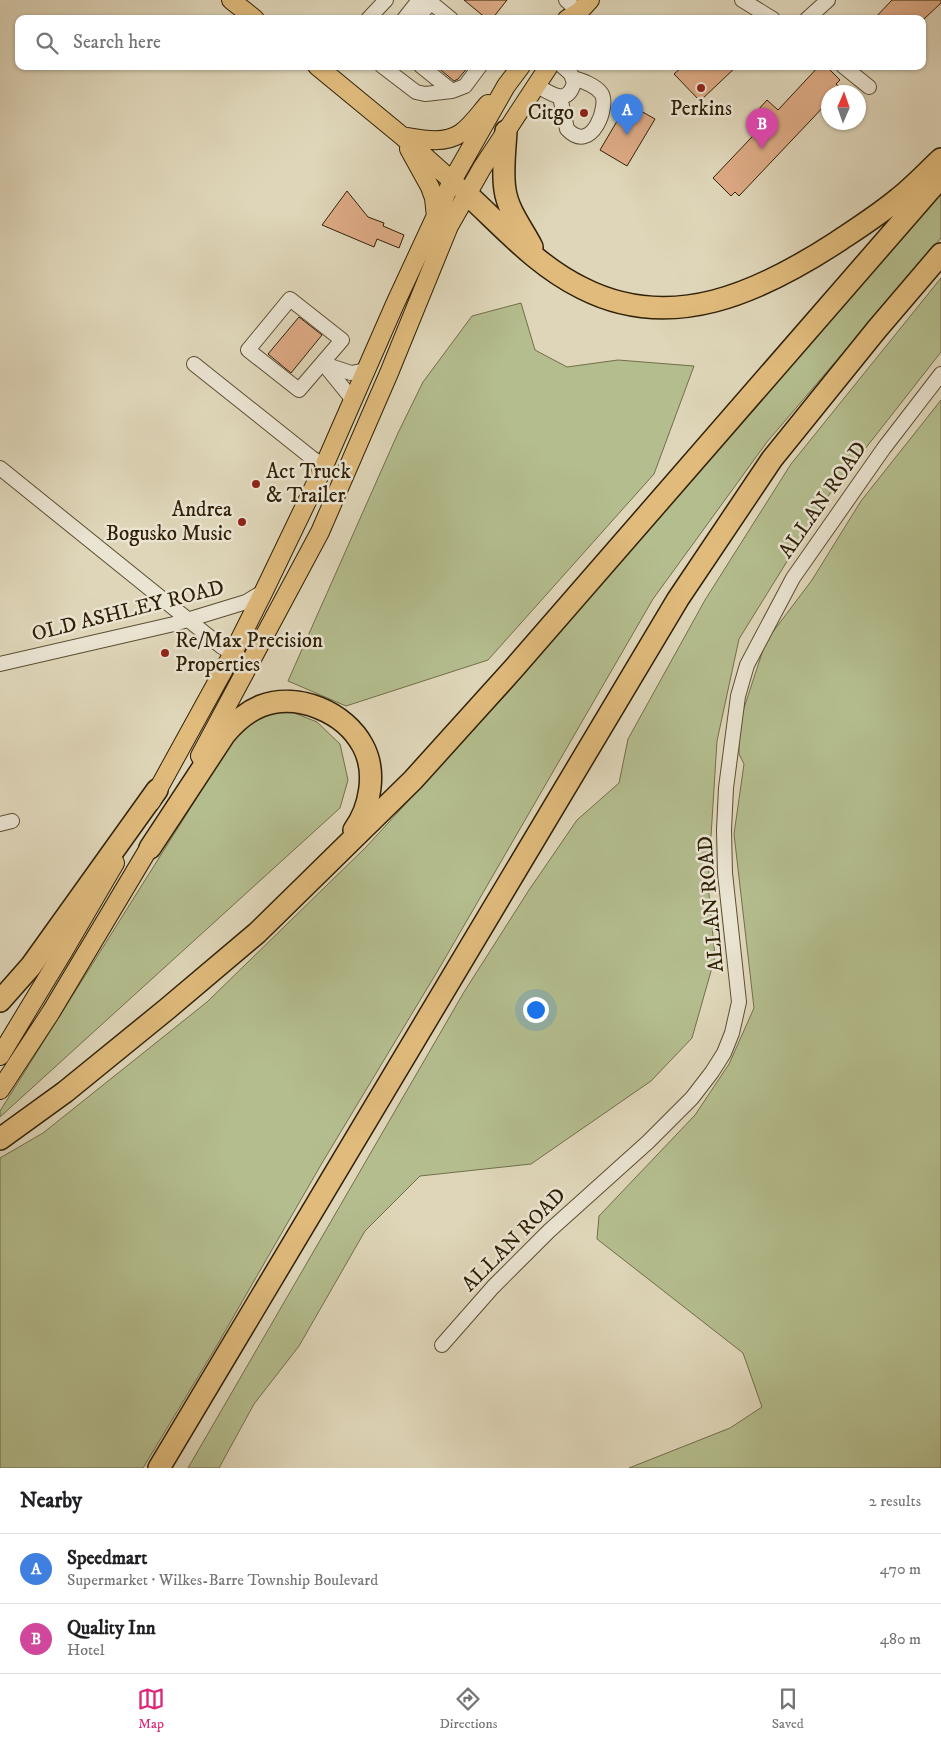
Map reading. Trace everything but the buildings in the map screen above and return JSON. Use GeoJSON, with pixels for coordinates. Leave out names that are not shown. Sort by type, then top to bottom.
{"type":"FeatureCollection","features":[{"type":"Feature","properties":{"kind":"highway"},"geometry":{"type":"LineString","coordinates":[[506,132],[505,191],[511,210],[542,264]]}},
{"type":"Feature","properties":{"kind":"highway"},"geometry":{"type":"LineString","coordinates":[[460,188],[542,264],[583,289],[629,305],[644,308],[669,308],[701,305],[722,300],[746,291],[811,259],[898,199],[941,159]]}},
{"type":"Feature","properties":{"kind":"highway"},"geometry":{"type":"LineString","coordinates":[[0,1140],[65,1092],[257,933],[413,780],[515,667],[941,177]]}},
{"type":"Feature","properties":{"kind":"highway"},"geometry":{"type":"LineString","coordinates":[[159,1468],[678,599],[772,459],[877,329],[941,254]]}},
{"type":"Feature","properties":{"kind":"highway"},"geometry":{"type":"LineString","coordinates":[[150,848],[225,734],[236,722],[248,712],[262,706],[279,702],[293,702],[321,709],[334,716],[355,734],[364,747],[368,759],[370,772],[368,800],[364,813],[356,828],[325,866]]}},
{"type":"Feature","properties":{"kind":"highway"},"geometry":{"type":"LineString","coordinates":[[0,1001],[31,966],[158,790]]}},
{"type":"Feature","properties":{"kind":"main road"},"geometry":{"type":"LineString","coordinates":[[231,0],[250,15]]}},
{"type":"Feature","properties":{"kind":"main road"},"geometry":{"type":"LineString","coordinates":[[324,70],[460,188]]}},
{"type":"Feature","properties":{"kind":"main road"},"geometry":{"type":"LineString","coordinates":[[0,1056],[158,790],[233,653],[324,466],[395,304],[436,217],[460,188],[482,168],[546,70]]}},
{"type":"Feature","properties":{"kind":"main road"},"geometry":{"type":"LineString","coordinates":[[402,136],[434,140],[448,139],[460,133],[513,73]]}},
{"type":"Feature","properties":{"kind":"main road"},"geometry":{"type":"LineString","coordinates":[[0,1090],[51,1012],[150,848],[320,532],[389,373],[449,226],[460,188],[513,73]]}},
{"type":"Feature","properties":{"kind":"main road"},"geometry":{"type":"LineString","coordinates":[[402,136],[430,187],[434,198],[436,217]]}},
{"type":"Feature","properties":{"kind":"street"},"geometry":{"type":"LineString","coordinates":[[372,15],[386,0]]}},
{"type":"Feature","properties":{"kind":"street"},"geometry":{"type":"LineString","coordinates":[[566,0],[578,12]]}},
{"type":"Feature","properties":{"kind":"street"},"geometry":{"type":"LineString","coordinates":[[742,0],[766,15]]}},
{"type":"Feature","properties":{"kind":"street"},"geometry":{"type":"LineString","coordinates":[[811,15],[828,0]]}},
{"type":"Feature","properties":{"kind":"street"},"geometry":{"type":"LineString","coordinates":[[409,15],[426,1]]}},
{"type":"Feature","properties":{"kind":"street"},"geometry":{"type":"LineString","coordinates":[[419,15],[426,1]]}},
{"type":"Feature","properties":{"kind":"street"},"geometry":{"type":"LineString","coordinates":[[426,1],[445,15]]}},
{"type":"Feature","properties":{"kind":"street"},"geometry":{"type":"LineString","coordinates":[[387,70],[416,92],[425,94],[452,91],[465,86],[477,70]]}},
{"type":"Feature","properties":{"kind":"street"},"geometry":{"type":"LineString","coordinates":[[425,70],[452,91]]}},
{"type":"Feature","properties":{"kind":"street"},"geometry":{"type":"LineString","coordinates":[[560,97],[567,129],[579,137],[590,135],[604,110],[604,98],[601,92],[586,82],[573,78],[566,70]]}},
{"type":"Feature","properties":{"kind":"street"},"geometry":{"type":"LineString","coordinates":[[849,70],[869,87]]}},
{"type":"Feature","properties":{"kind":"street"},"geometry":{"type":"LineString","coordinates":[[560,97],[566,94],[573,86],[573,78]]}},
{"type":"Feature","properties":{"kind":"street"},"geometry":{"type":"LineString","coordinates":[[536,85],[560,97]]}},
{"type":"Feature","properties":{"kind":"street"},"geometry":{"type":"LineString","coordinates":[[290,299],[342,340],[323,363],[299,390],[248,350],[290,299]]}},
{"type":"Feature","properties":{"kind":"street"},"geometry":{"type":"LineString","coordinates":[[323,363],[352,373],[366,370]]}},
{"type":"Feature","properties":{"kind":"street"},"geometry":{"type":"LineString","coordinates":[[323,363],[353,400]]}},
{"type":"Feature","properties":{"kind":"street"},"geometry":{"type":"LineString","coordinates":[[194,364],[324,466]]}},
{"type":"Feature","properties":{"kind":"street","name":"ALLAN ROAD"},"geometry":{"type":"LineString","coordinates":[[442,1345],[493,1287],[549,1231],[648,1142],[692,1098],[724,1053],[732,1033],[739,1002],[725,873],[724,830],[726,788],[738,696],[747,665],[793,578],[884,448],[941,374]]}},
{"type":"Feature","properties":{"kind":"street"},"geometry":{"type":"LineString","coordinates":[[0,468],[222,647],[250,664]]}},
{"type":"Feature","properties":{"kind":"street","name":"OLD ASHLEY ROAD"},"geometry":{"type":"LineString","coordinates":[[0,664],[174,624],[246,602],[264,591]]}},
{"type":"Feature","properties":{"kind":"green space"},"geometry":{"type":"Polygon","coordinates":[[[941,188],[941,238],[767,442],[653,599],[440,967],[322,1163],[216,1347],[143,1468],[0,1468],[0,1158],[43,1133],[207,1002],[366,847],[512,688],[671,496],[941,188]]]}},
{"type":"Feature","properties":{"kind":"green space"},"geometry":{"type":"Polygon","coordinates":[[[941,278],[941,352],[825,500],[739,639],[717,741],[708,884],[715,957],[692,1038],[651,1081],[531,1164],[420,1176],[365,1231],[299,1346],[254,1404],[219,1468],[188,1468],[464,992],[529,890],[577,820],[619,783],[628,739],[705,600],[791,464],[941,278]]]}},
{"type":"Feature","properties":{"kind":"green space"},"geometry":{"type":"Polygon","coordinates":[[[521,303],[535,350],[567,367],[618,360],[694,366],[654,474],[488,660],[346,706],[288,681],[398,433],[423,382],[472,316],[521,303]]]}},
{"type":"Feature","properties":{"kind":"green space"},"geometry":{"type":"Polygon","coordinates":[[[941,400],[941,1468],[629,1468],[730,1428],[762,1407],[743,1353],[597,1239],[599,1216],[695,1115],[729,1064],[754,1008],[734,834],[744,764],[739,754],[739,723],[766,641],[812,580],[861,501],[941,400]]]}},
{"type":"Feature","properties":{"kind":"green space"},"geometry":{"type":"Polygon","coordinates":[[[287,710],[317,722],[340,744],[348,780],[340,808],[0,1117],[0,1111],[235,737],[259,716],[287,710]]]}},
{"type":"Feature","properties":{"kind":"place","name":"Perkins"},"geometry":{"type":"Point","coordinates":[701,88]}},
{"type":"Feature","properties":{"kind":"place","name":"Citgo"},"geometry":{"type":"Point","coordinates":[584,113]}},
{"type":"Feature","properties":{"kind":"place","name":"Speedmart"},"geometry":{"type":"Point","coordinates":[627,135]}},
{"type":"Feature","properties":{"kind":"place","name":"Quality Inn"},"geometry":{"type":"Point","coordinates":[762,149]}},
{"type":"Feature","properties":{"kind":"place","name":"Act Truck & Trailer"},"geometry":{"type":"Point","coordinates":[256,484]}},
{"type":"Feature","properties":{"kind":"place","name":"Andrea Bogusko Music"},"geometry":{"type":"Point","coordinates":[242,522]}},
{"type":"Feature","properties":{"kind":"place","name":"Re/Max Precision Properties"},"geometry":{"type":"Point","coordinates":[165,653]}}]}
